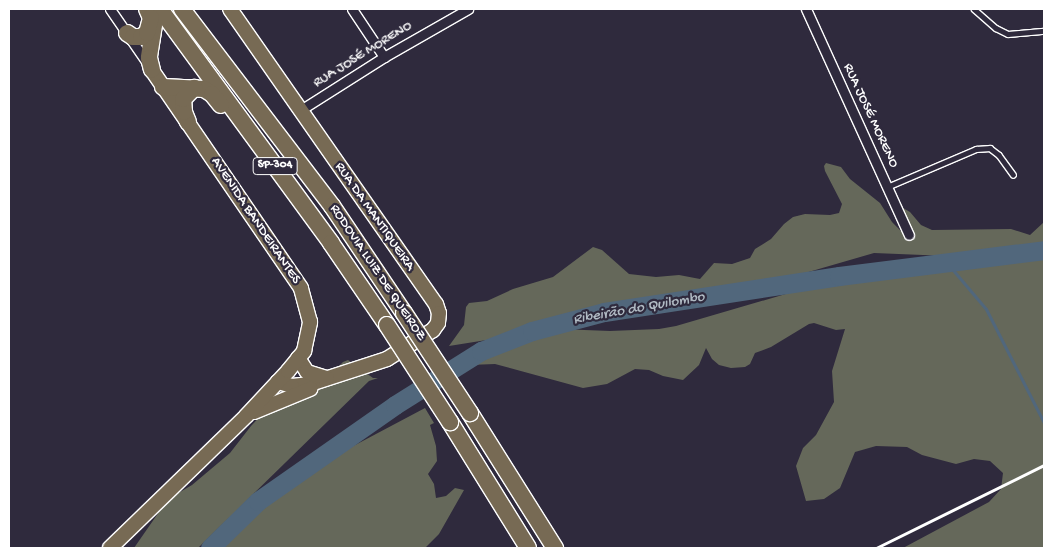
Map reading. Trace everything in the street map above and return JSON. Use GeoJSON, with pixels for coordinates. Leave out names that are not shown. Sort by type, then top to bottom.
{"type":"FeatureCollection","features":[{"type":"Feature","properties":{"kind":"highway","name":"RODOVIA LUIZ DE QUEIROZ"},"geometry":{"type":"LineString","coordinates":[[182,9],[332,206],[470,413],[555,548]]}},
{"type":"Feature","properties":{"kind":"highway"},"geometry":{"type":"LineString","coordinates":[[127,33],[133,37],[141,37],[147,33],[153,10]]}},
{"type":"Feature","properties":{"kind":"highway"},"geometry":{"type":"LineString","coordinates":[[152,70],[149,58],[154,30],[153,10]]}},
{"type":"Feature","properties":{"kind":"highway","name":"RODOVIA LUIZ DE QUEIROZ"},"geometry":{"type":"LineString","coordinates":[[153,10],[322,231],[387,325],[528,548]]}},
{"type":"Feature","properties":{"kind":"highway"},"geometry":{"type":"LineString","coordinates":[[163,87],[194,88],[212,94],[278,179],[322,231]]}},
{"type":"Feature","properties":{"kind":"highway"},"geometry":{"type":"LineString","coordinates":[[188,122],[184,112],[183,99],[194,88]]}},
{"type":"Feature","properties":{"kind":"main road","name":"RUA DA MANTIQUEIRA"},"geometry":{"type":"LineString","coordinates":[[230,9],[299,111],[436,304],[439,313],[438,323],[433,330],[388,359],[299,386],[281,379]]}},
{"type":"Feature","properties":{"kind":"main road","name":"AVENIDA BANDEIRANTES"},"geometry":{"type":"LineString","coordinates":[[110,548],[246,416],[281,379],[304,351],[310,322],[301,288],[152,70]]}},
{"type":"Feature","properties":{"kind":"main road"},"geometry":{"type":"LineString","coordinates":[[246,416],[321,384],[326,378],[307,372],[298,358]]}},
{"type":"Feature","properties":{"kind":"street"},"geometry":{"type":"LineString","coordinates":[[110,9],[152,70]]}},
{"type":"Feature","properties":{"kind":"street"},"geometry":{"type":"LineString","coordinates":[[352,9],[384,57]]}},
{"type":"Feature","properties":{"kind":"street","name":"RUA JOSÉ MORENO"},"geometry":{"type":"LineString","coordinates":[[299,111],[384,57],[466,9]]}},
{"type":"Feature","properties":{"kind":"street","name":"RUA JOSÉ MORENO"},"geometry":{"type":"LineString","coordinates":[[806,9],[909,235]]}},
{"type":"Feature","properties":{"kind":"lane"},"geometry":{"type":"LineString","coordinates":[[974,9],[996,28],[1008,34],[1044,31]]}},
{"type":"Feature","properties":{"kind":"lane"},"geometry":{"type":"LineString","coordinates":[[887,187],[976,149],[990,148],[999,155],[1013,174]]}},
{"type":"Feature","properties":{"kind":"green space"},"geometry":{"type":"Polygon","coordinates":[[[826,163],[841,167],[850,179],[880,203],[892,222],[903,233],[905,231],[899,213],[903,208],[910,212],[921,225],[932,230],[1011,229],[1030,235],[1044,222],[1044,246],[972,257],[874,253],[681,309],[449,346],[464,325],[466,307],[469,303],[487,301],[513,289],[553,277],[593,247],[602,250],[629,274],[656,277],[679,275],[700,279],[714,263],[732,264],[750,258],[755,249],[771,239],[793,217],[805,214],[830,215],[839,213],[842,204],[825,171],[824,166],[826,163]]]}},
{"type":"Feature","properties":{"kind":"green space"},"geometry":{"type":"Polygon","coordinates":[[[1044,257],[1044,548],[903,548],[989,502],[1001,489],[1003,473],[990,461],[974,459],[956,464],[922,455],[907,447],[876,446],[855,452],[840,488],[824,499],[806,501],[796,466],[803,448],[816,435],[834,402],[832,371],[845,329],[836,330],[814,323],[809,324],[771,347],[755,353],[750,364],[745,367],[731,368],[719,365],[712,359],[706,348],[699,365],[683,380],[663,376],[649,370],[635,369],[607,384],[583,388],[495,364],[469,365],[465,363],[495,346],[559,329],[610,331],[659,329],[676,326],[789,293],[819,279],[836,274],[1044,257]]]}},
{"type":"Feature","properties":{"kind":"green space"},"geometry":{"type":"Polygon","coordinates":[[[348,360],[373,378],[378,378],[369,381],[198,548],[134,548],[168,499],[192,485],[230,453],[251,426],[270,406],[323,382],[343,362],[348,360]]]}},
{"type":"Feature","properties":{"kind":"green space"},"geometry":{"type":"Polygon","coordinates":[[[425,408],[434,423],[430,425],[436,446],[437,461],[428,474],[434,484],[436,498],[446,496],[455,488],[464,490],[439,534],[425,548],[215,548],[254,505],[281,479],[296,468],[342,452],[425,408]]]}},
{"type":"Feature","properties":{"kind":"waterway","name":"Ribeirão do Quilombo"},"geometry":{"type":"LineString","coordinates":[[210,548],[258,501],[395,405],[481,351],[532,331],[604,312],[839,276],[1044,250]]}},
{"type":"Feature","properties":{"kind":"waterway"},"geometry":{"type":"LineString","coordinates":[[947,263],[986,309],[1044,423]]}},
{"type":"Feature","properties":{"kind":"railway"},"geometry":{"type":"LineString","coordinates":[[876,548],[1044,465]]}}]}
